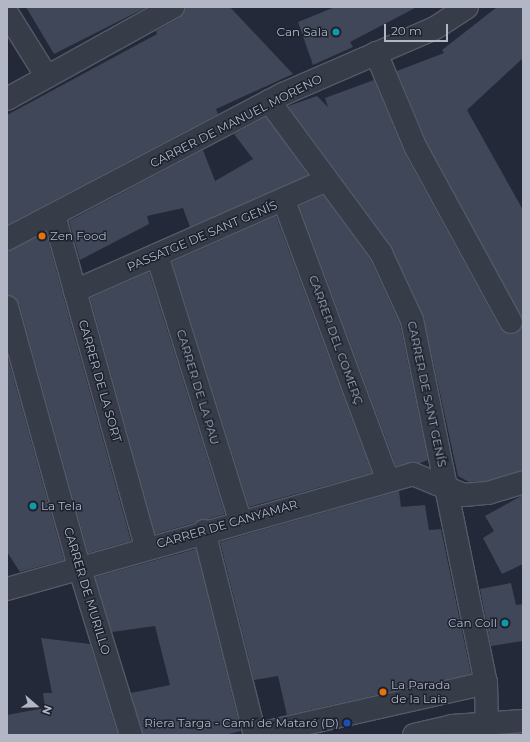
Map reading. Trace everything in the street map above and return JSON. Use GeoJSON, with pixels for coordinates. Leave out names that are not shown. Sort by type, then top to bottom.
{"type":"FeatureCollection","features":[{"type":"Feature","properties":{"kind":"street"},"geometry":{"type":"LineString","coordinates":[[7,99],[173,7]]}},
{"type":"Feature","properties":{"kind":"street","name":"CARRER DE MANUEL MORENO"},"geometry":{"type":"LineString","coordinates":[[7,239],[269,101],[435,28],[467,7]]}},
{"type":"Feature","properties":{"kind":"street"},"geometry":{"type":"LineString","coordinates":[[7,13],[47,77]]}},
{"type":"Feature","properties":{"kind":"street"},"geometry":{"type":"LineString","coordinates":[[376,53],[416,148],[511,322]]}},
{"type":"Feature","properties":{"kind":"street","name":"CARRER DE SANT GENÍS"},"geometry":{"type":"LineString","coordinates":[[269,101],[381,252],[412,320],[486,683],[487,726]]}},
{"type":"Feature","properties":{"kind":"street","name":"PASSATGE DE SANT GENÍS"},"geometry":{"type":"LineString","coordinates":[[75,292],[284,201],[327,180]]}},
{"type":"Feature","properties":{"kind":"street","name":"CARRER DEL COMERÇ"},"geometry":{"type":"LineString","coordinates":[[284,201],[388,480]]}},
{"type":"Feature","properties":{"kind":"street","name":"CARRER DE LA SORT"},"geometry":{"type":"LineString","coordinates":[[54,215],[146,547]]}},
{"type":"Feature","properties":{"kind":"street","name":"CARRER DE LA PAU"},"geometry":{"type":"LineString","coordinates":[[157,255],[240,520]]}},
{"type":"Feature","properties":{"kind":"street","name":"CARRER DE MURILLO"},"geometry":{"type":"LineString","coordinates":[[7,307],[79,566],[131,735]]}},
{"type":"Feature","properties":{"kind":"street","name":"CARRER DE CANYAMAR"},"geometry":{"type":"LineString","coordinates":[[7,589],[79,566],[240,520],[413,474],[464,495],[488,493],[523,482]]}},
{"type":"Feature","properties":{"kind":"street"},"geometry":{"type":"LineString","coordinates":[[204,531],[255,735],[486,683]]}},
{"type":"Feature","properties":{"kind":"street"},"geometry":{"type":"LineString","coordinates":[[414,735],[523,722]]}},
{"type":"Feature","properties":{"kind":"building"},"geometry":{"type":"Polygon","coordinates":[[[26,7],[147,7],[54,54],[26,7]]]}},
{"type":"Feature","properties":{"kind":"building"},"geometry":{"type":"Polygon","coordinates":[[[185,7],[230,7],[293,74],[216,109],[218,114],[7,225],[7,115],[157,34],[156,31],[179,18],[185,7]]]}},
{"type":"Feature","properties":{"kind":"building","name":"Can Sala"},"geometry":{"type":"Polygon","coordinates":[[[335,7],[417,7],[350,42],[353,47],[313,65],[298,22],[335,7]]]}},
{"type":"Feature","properties":{"kind":"building"},"geometry":{"type":"Polygon","coordinates":[[[497,7],[523,7],[523,58],[467,110],[523,210],[523,320],[427,143],[397,71],[444,53],[442,50],[497,7]]]}},
{"type":"Feature","properties":{"kind":"building"},"geometry":{"type":"Polygon","coordinates":[[[374,80],[405,154],[500,328],[511,334],[523,324],[523,470],[486,481],[469,482],[458,476],[423,315],[391,246],[288,106],[317,96],[328,107],[325,98],[374,80]]]}},
{"type":"Feature","properties":{"kind":"building"},"geometry":{"type":"Polygon","coordinates":[[[266,117],[308,175],[190,227],[183,208],[147,216],[149,224],[80,260],[69,221],[203,150],[215,181],[253,159],[234,134],[266,117]]]}},
{"type":"Feature","properties":{"kind":"building"},"geometry":{"type":"Polygon","coordinates":[[[323,195],[370,259],[400,324],[428,460],[420,463],[396,466],[299,206],[323,195]]]}},
{"type":"Feature","properties":{"kind":"building"},"geometry":{"type":"Polygon","coordinates":[[[276,216],[372,473],[249,507],[172,262],[276,216]]]}},
{"type":"Feature","properties":{"kind":"building"},"geometry":{"type":"Polygon","coordinates":[[[46,233],[131,541],[88,553],[19,304],[7,295],[7,251],[46,233]]]}},
{"type":"Feature","properties":{"kind":"building"},"geometry":{"type":"Polygon","coordinates":[[[149,272],[225,514],[155,534],[90,298],[149,272]]]}},
{"type":"Feature","properties":{"kind":"building","name":"La Tela"},"geometry":{"type":"Polygon","coordinates":[[[7,354],[64,560],[20,572],[7,552],[7,354]]]}},
{"type":"Feature","properties":{"kind":"building"},"geometry":{"type":"Polygon","coordinates":[[[399,491],[401,507],[425,505],[429,530],[441,529],[471,674],[287,715],[278,676],[254,680],[220,542],[399,491]]]}},
{"type":"Feature","properties":{"kind":"building"},"geometry":{"type":"Polygon","coordinates":[[[523,495],[523,564],[502,574],[483,538],[494,531],[485,516],[523,495]]]}},
{"type":"Feature","properties":{"kind":"building"},"geometry":{"type":"Polygon","coordinates":[[[196,549],[241,731],[225,735],[143,735],[131,693],[170,685],[155,626],[112,632],[95,577],[196,549]]]}},
{"type":"Feature","properties":{"kind":"building","name":"Can Coll"},"geometry":{"type":"Polygon","coordinates":[[[511,583],[516,605],[523,604],[523,641],[491,646],[480,589],[511,583]]]}},
{"type":"Feature","properties":{"kind":"building"},"geometry":{"type":"Polygon","coordinates":[[[41,638],[90,644],[118,735],[7,735],[7,715],[45,708],[43,693],[52,693],[41,638]]]}},
{"type":"Feature","properties":{"kind":"place","name":"Can Sala"},"geometry":{"type":"Point","coordinates":[336,32]}},
{"type":"Feature","properties":{"kind":"place","name":"Zen Food"},"geometry":{"type":"Point","coordinates":[42,236]}},
{"type":"Feature","properties":{"kind":"place","name":"La Tela"},"geometry":{"type":"Point","coordinates":[33,506]}},
{"type":"Feature","properties":{"kind":"place","name":"Can Coll"},"geometry":{"type":"Point","coordinates":[505,623]}},
{"type":"Feature","properties":{"kind":"place","name":"La Parada de la Laia"},"geometry":{"type":"Point","coordinates":[383,692]}},
{"type":"Feature","properties":{"kind":"place","name":"Riera Targa - Camí de Mataró (D)"},"geometry":{"type":"Point","coordinates":[347,723]}}]}
